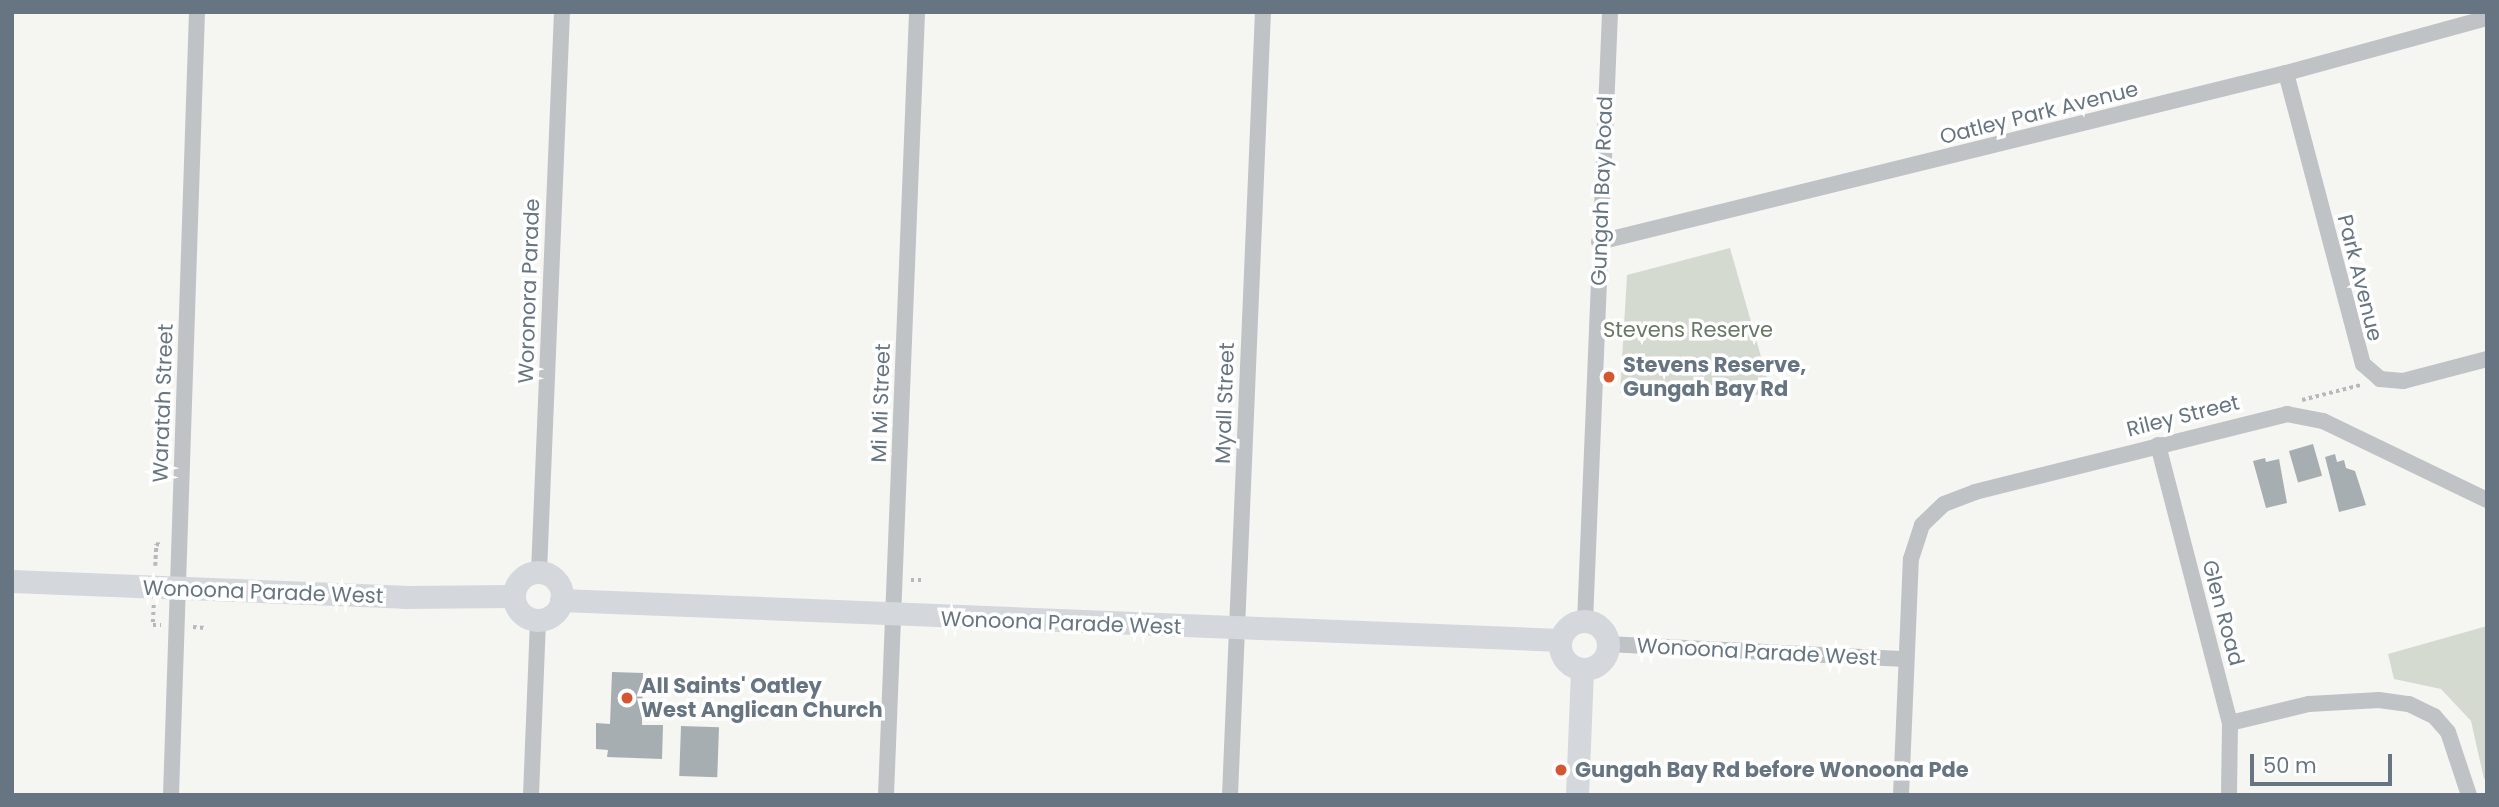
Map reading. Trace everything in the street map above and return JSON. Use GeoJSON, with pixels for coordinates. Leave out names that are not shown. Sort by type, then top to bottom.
{"type":"FeatureCollection","features":[{"type":"Feature","properties":{"kind":"street","name":"Waratah Street"},"geometry":{"type":"LineString","coordinates":[[171,795],[197,12]]}},
{"type":"Feature","properties":{"kind":"street","name":"Woronora Parade"},"geometry":{"type":"LineString","coordinates":[[539,572],[562,12]]}},
{"type":"Feature","properties":{"kind":"street","name":"Mi Mi Street"},"geometry":{"type":"LineString","coordinates":[[886,795],[917,12]]}},
{"type":"Feature","properties":{"kind":"street","name":"Myall Street"},"geometry":{"type":"LineString","coordinates":[[1230,795],[1263,12]]}},
{"type":"Feature","properties":{"kind":"street","name":"Gungah Bay Road"},"geometry":{"type":"LineString","coordinates":[[1585,622],[1609,12]]}},
{"type":"Feature","properties":{"kind":"street","name":"Oatley Park Avenue"},"geometry":{"type":"LineString","coordinates":[[1599,242],[2286,73],[2487,18]]}},
{"type":"Feature","properties":{"kind":"street","name":"Park Avenue"},"geometry":{"type":"LineString","coordinates":[[2286,73],[2359,356],[2380,379]]}},
{"type":"Feature","properties":{"kind":"street"},"geometry":{"type":"LineString","coordinates":[[2380,379],[2403,381],[2487,359]]}},
{"type":"Feature","properties":{"kind":"street","name":"Riley Street"},"geometry":{"type":"LineString","coordinates":[[1901,795],[1911,558],[1922,525],[1936,509],[1958,497],[2263,418],[2297,414],[2323,421],[2487,500]]}},
{"type":"Feature","properties":{"kind":"street","name":"Glen Road"},"geometry":{"type":"LineString","coordinates":[[2158,445],[2230,723],[2229,795]]}},
{"type":"Feature","properties":{"kind":"street"},"geometry":{"type":"LineString","coordinates":[[539,572],[559,584],[561,600],[556,612],[538,620],[524,615],[514,596],[519,582],[539,572]]}},
{"type":"Feature","properties":{"kind":"street","name":"Wonoona Parade West"},"geometry":{"type":"LineString","coordinates":[[12,581],[404,597],[514,596]]}},
{"type":"Feature","properties":{"kind":"street","name":"Wonoona Parade West"},"geometry":{"type":"LineString","coordinates":[[561,600],[893,616],[1560,640]]}},
{"type":"Feature","properties":{"kind":"street"},"geometry":{"type":"LineString","coordinates":[[531,795],[538,620]]}},
{"type":"Feature","properties":{"kind":"street"},"geometry":{"type":"LineString","coordinates":[[1585,622],[1603,631],[1607,644],[1603,660],[1582,669],[1565,660],[1560,640],[1567,629],[1585,622]]}},
{"type":"Feature","properties":{"kind":"street","name":"Wonoona Parade West"},"geometry":{"type":"LineString","coordinates":[[1607,644],[1906,659]]}},
{"type":"Feature","properties":{"kind":"street"},"geometry":{"type":"LineString","coordinates":[[1577,795],[1582,669]]}},
{"type":"Feature","properties":{"kind":"street"},"geometry":{"type":"LineString","coordinates":[[2230,723],[2309,704],[2379,700],[2409,704],[2434,716],[2448,732],[2469,795]]}},
{"type":"Feature","properties":{"kind":"path"},"geometry":{"type":"LineString","coordinates":[[2297,414],[2303,398],[2380,379]]}},
{"type":"Feature","properties":{"kind":"green space","name":"Stevens Reserve"},"geometry":{"type":"Polygon","coordinates":[[[1730,248],[1772,395],[1620,393],[1627,275],[1730,248]]]}},
{"type":"Feature","properties":{"kind":"green space"},"geometry":{"type":"Polygon","coordinates":[[[2487,626],[2487,778],[2484,779],[2471,721],[2441,689],[2394,679],[2388,654],[2487,626]]]}},
{"type":"Feature","properties":{"kind":"building"},"geometry":{"type":"Polygon","coordinates":[[[2313,444],[2322,476],[2298,483],[2289,451],[2313,444]]]}},
{"type":"Feature","properties":{"kind":"building"},"geometry":{"type":"Polygon","coordinates":[[[2335,454],[2337,462],[2344,460],[2346,468],[2355,471],[2366,505],[2339,512],[2325,457],[2335,454]]]}},
{"type":"Feature","properties":{"kind":"building"},"geometry":{"type":"Polygon","coordinates":[[[2265,458],[2266,462],[2279,459],[2287,503],[2266,508],[2253,461],[2265,458]]]}},
{"type":"Feature","properties":{"kind":"building","name":"All Saints' Oatley West Anglican Church"},"geometry":{"type":"Polygon","coordinates":[[[612,672],[643,673],[642,725],[663,725],[662,759],[607,757],[608,750],[596,749],[596,723],[610,724],[612,672]]]}},
{"type":"Feature","properties":{"kind":"building"},"geometry":{"type":"Polygon","coordinates":[[[681,726],[719,727],[717,777],[679,776],[681,726]]]}},
{"type":"Feature","properties":{"kind":"place","name":"Stevens Reserve, Gungah Bay Rd"},"geometry":{"type":"Point","coordinates":[1609,377]}},
{"type":"Feature","properties":{"kind":"place","name":"All Saints' Oatley West Anglican Church"},"geometry":{"type":"Point","coordinates":[627,698]}},
{"type":"Feature","properties":{"kind":"place","name":"Gungah Bay Rd before Wonoona Pde"},"geometry":{"type":"Point","coordinates":[1561,770]}}]}
